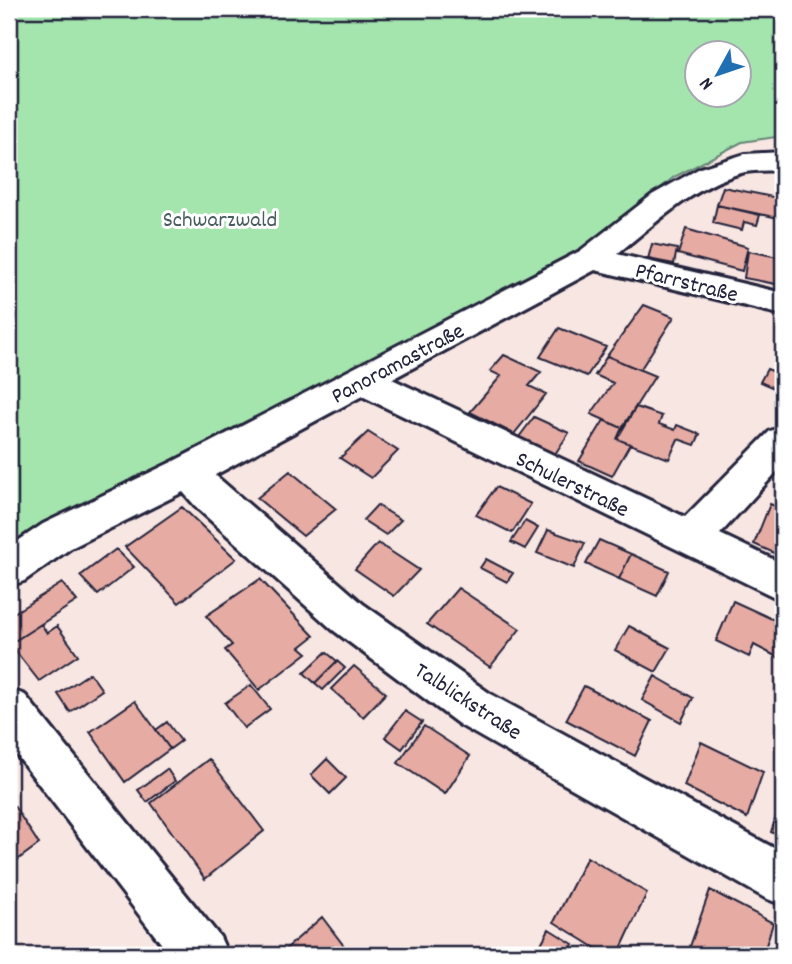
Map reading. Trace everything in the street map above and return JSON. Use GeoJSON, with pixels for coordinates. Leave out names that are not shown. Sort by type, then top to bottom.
{"type":"FeatureCollection","features":[{"type":"Feature","properties":{"kind":"street","name":"Panoramastraße"},"geometry":{"type":"LineString","coordinates":[[9,569],[57,536],[188,472],[363,381],[591,258],[663,202],[710,174],[745,163],[783,161]]}},
{"type":"Feature","properties":{"kind":"street","name":"Pfarrstraße"},"geometry":{"type":"LineString","coordinates":[[591,258],[783,304]]}},
{"type":"Feature","properties":{"kind":"street","name":"Schulerstraße"},"geometry":{"type":"LineString","coordinates":[[363,381],[783,583]]}},
{"type":"Feature","properties":{"kind":"street"},"geometry":{"type":"LineString","coordinates":[[690,539],[783,441]]}},
{"type":"Feature","properties":{"kind":"street","name":"Talblickstraße"},"geometry":{"type":"LineString","coordinates":[[188,472],[212,498],[348,617],[475,710],[783,880]]}},
{"type":"Feature","properties":{"kind":"street"},"geometry":{"type":"LineString","coordinates":[[9,710],[202,955]]}},
{"type":"Feature","properties":{"kind":"green space","name":"Schwarzwald"},"geometry":{"type":"Polygon","coordinates":[[[9,9],[783,9],[783,136],[742,142],[674,177],[575,258],[178,464],[9,557],[9,9]]]}},
{"type":"Feature","properties":{"kind":"building"},"geometry":{"type":"Polygon","coordinates":[[[723,187],[783,199],[783,219],[717,205],[723,187]]]}},
{"type":"Feature","properties":{"kind":"building"},"geometry":{"type":"Polygon","coordinates":[[[717,205],[760,215],[757,225],[744,222],[742,230],[713,223],[717,205]]]}},
{"type":"Feature","properties":{"kind":"building"},"geometry":{"type":"Polygon","coordinates":[[[686,229],[748,247],[742,271],[678,254],[686,229]]]}},
{"type":"Feature","properties":{"kind":"building"},"geometry":{"type":"Polygon","coordinates":[[[652,244],[677,249],[674,264],[648,259],[652,244]]]}},
{"type":"Feature","properties":{"kind":"building"},"geometry":{"type":"Polygon","coordinates":[[[748,251],[783,258],[781,285],[744,278],[748,251]]]}},
{"type":"Feature","properties":{"kind":"building"},"geometry":{"type":"Polygon","coordinates":[[[644,305],[674,317],[640,370],[607,356],[644,305]]]}},
{"type":"Feature","properties":{"kind":"building"},"geometry":{"type":"Polygon","coordinates":[[[559,328],[606,347],[587,376],[540,357],[559,328]]]}},
{"type":"Feature","properties":{"kind":"building"},"geometry":{"type":"Polygon","coordinates":[[[504,355],[541,372],[529,386],[546,394],[514,434],[470,412],[501,376],[490,371],[504,355]]]}},
{"type":"Feature","properties":{"kind":"building"},"geometry":{"type":"Polygon","coordinates":[[[607,356],[655,376],[622,428],[591,414],[613,383],[595,375],[607,356]]]}},
{"type":"Feature","properties":{"kind":"building"},"geometry":{"type":"Polygon","coordinates":[[[767,369],[783,375],[783,392],[760,382],[767,369]]]}},
{"type":"Feature","properties":{"kind":"building"},"geometry":{"type":"Polygon","coordinates":[[[636,407],[662,416],[659,424],[675,430],[677,425],[700,434],[695,445],[678,439],[669,459],[617,439],[636,407]]]}},
{"type":"Feature","properties":{"kind":"building"},"geometry":{"type":"Polygon","coordinates":[[[534,417],[569,433],[555,454],[519,437],[534,417]]]}},
{"type":"Feature","properties":{"kind":"building"},"geometry":{"type":"Polygon","coordinates":[[[604,420],[622,428],[617,439],[630,444],[612,476],[579,461],[604,420]]]}},
{"type":"Feature","properties":{"kind":"building"},"geometry":{"type":"Polygon","coordinates":[[[368,432],[398,451],[371,478],[340,458],[368,432]]]}},
{"type":"Feature","properties":{"kind":"building"},"geometry":{"type":"Polygon","coordinates":[[[290,471],[336,509],[303,536],[257,498],[290,471]]]}},
{"type":"Feature","properties":{"kind":"building"},"geometry":{"type":"Polygon","coordinates":[[[496,487],[531,504],[512,533],[476,515],[496,487]]]}},
{"type":"Feature","properties":{"kind":"building"},"geometry":{"type":"Polygon","coordinates":[[[770,504],[783,509],[783,557],[754,544],[770,504]]]}},
{"type":"Feature","properties":{"kind":"building"},"geometry":{"type":"Polygon","coordinates":[[[377,505],[401,520],[386,535],[363,520],[377,505]]]}},
{"type":"Feature","properties":{"kind":"building"},"geometry":{"type":"Polygon","coordinates":[[[182,507],[236,559],[179,603],[125,547],[182,507]]]}},
{"type":"Feature","properties":{"kind":"building"},"geometry":{"type":"Polygon","coordinates":[[[525,521],[538,528],[525,549],[511,542],[525,521]]]}},
{"type":"Feature","properties":{"kind":"building"},"geometry":{"type":"Polygon","coordinates":[[[548,530],[585,543],[574,568],[537,553],[548,530]]]}},
{"type":"Feature","properties":{"kind":"building"},"geometry":{"type":"Polygon","coordinates":[[[599,540],[631,554],[619,579],[586,564],[599,540]]]}},
{"type":"Feature","properties":{"kind":"building"},"geometry":{"type":"Polygon","coordinates":[[[378,543],[419,570],[394,596],[355,569],[378,543]]]}},
{"type":"Feature","properties":{"kind":"building"},"geometry":{"type":"Polygon","coordinates":[[[116,549],[134,567],[98,595],[80,576],[116,549]]]}},
{"type":"Feature","properties":{"kind":"building"},"geometry":{"type":"Polygon","coordinates":[[[631,554],[669,571],[657,596],[619,579],[631,554]]]}},
{"type":"Feature","properties":{"kind":"building"},"geometry":{"type":"Polygon","coordinates":[[[486,559],[513,573],[507,582],[480,568],[486,559]]]}},
{"type":"Feature","properties":{"kind":"building"},"geometry":{"type":"Polygon","coordinates":[[[260,579],[314,636],[300,647],[307,653],[259,690],[225,650],[232,645],[206,616],[260,579]]]}},
{"type":"Feature","properties":{"kind":"building"},"geometry":{"type":"Polygon","coordinates":[[[62,583],[77,601],[10,644],[9,616],[62,583]]]}},
{"type":"Feature","properties":{"kind":"building"},"geometry":{"type":"Polygon","coordinates":[[[458,588],[520,629],[490,667],[427,624],[458,588]]]}},
{"type":"Feature","properties":{"kind":"building"},"geometry":{"type":"Polygon","coordinates":[[[733,601],[783,624],[783,660],[754,645],[749,657],[716,641],[733,601]]]}},
{"type":"Feature","properties":{"kind":"building"},"geometry":{"type":"Polygon","coordinates":[[[41,624],[47,633],[57,626],[78,655],[39,681],[10,644],[41,624]]]}},
{"type":"Feature","properties":{"kind":"building"},"geometry":{"type":"Polygon","coordinates":[[[629,626],[670,648],[656,672],[615,650],[629,626]]]}},
{"type":"Feature","properties":{"kind":"building"},"geometry":{"type":"Polygon","coordinates":[[[326,652],[337,661],[315,683],[304,673],[326,652]]]}},
{"type":"Feature","properties":{"kind":"building"},"geometry":{"type":"Polygon","coordinates":[[[337,661],[345,668],[323,690],[315,683],[337,661]]]}},
{"type":"Feature","properties":{"kind":"building"},"geometry":{"type":"Polygon","coordinates":[[[354,666],[386,693],[363,717],[331,689],[354,666]]]}},
{"type":"Feature","properties":{"kind":"building"},"geometry":{"type":"Polygon","coordinates":[[[90,673],[102,690],[70,712],[58,694],[90,673]]]}},
{"type":"Feature","properties":{"kind":"building"},"geometry":{"type":"Polygon","coordinates":[[[655,676],[693,698],[681,722],[642,700],[655,676]]]}},
{"type":"Feature","properties":{"kind":"building"},"geometry":{"type":"Polygon","coordinates":[[[251,685],[270,709],[244,728],[225,703],[251,685]]]}},
{"type":"Feature","properties":{"kind":"building"},"geometry":{"type":"Polygon","coordinates":[[[584,686],[652,721],[635,756],[566,720],[584,686]]]}},
{"type":"Feature","properties":{"kind":"building"},"geometry":{"type":"Polygon","coordinates":[[[135,701],[170,749],[125,782],[90,732],[135,701]]]}},
{"type":"Feature","properties":{"kind":"building"},"geometry":{"type":"Polygon","coordinates":[[[405,711],[422,722],[402,749],[385,737],[405,711]]]}},
{"type":"Feature","properties":{"kind":"building"},"geometry":{"type":"Polygon","coordinates":[[[167,722],[181,741],[170,749],[156,730],[167,722]]]}},
{"type":"Feature","properties":{"kind":"building"},"geometry":{"type":"Polygon","coordinates":[[[424,726],[470,756],[445,794],[398,763],[424,726]]]}},
{"type":"Feature","properties":{"kind":"building"},"geometry":{"type":"Polygon","coordinates":[[[701,742],[763,772],[747,818],[684,786],[701,742]]]}},
{"type":"Feature","properties":{"kind":"building"},"geometry":{"type":"Polygon","coordinates":[[[209,759],[264,831],[205,879],[151,803],[209,759]]]}},
{"type":"Feature","properties":{"kind":"building"},"geometry":{"type":"Polygon","coordinates":[[[327,759],[346,778],[330,794],[311,775],[327,759]]]}},
{"type":"Feature","properties":{"kind":"building"},"geometry":{"type":"Polygon","coordinates":[[[167,769],[175,781],[147,802],[138,790],[167,769]]]}},
{"type":"Feature","properties":{"kind":"building"},"geometry":{"type":"Polygon","coordinates":[[[783,795],[783,838],[771,832],[783,795]]]}},
{"type":"Feature","properties":{"kind":"building"},"geometry":{"type":"Polygon","coordinates":[[[14,806],[39,844],[9,866],[9,810],[14,806]]]}},
{"type":"Feature","properties":{"kind":"building"},"geometry":{"type":"Polygon","coordinates":[[[587,857],[647,893],[618,955],[607,955],[554,922],[587,857]]]}},
{"type":"Feature","properties":{"kind":"building"},"geometry":{"type":"Polygon","coordinates":[[[710,890],[773,923],[763,955],[687,955],[710,890]]]}},
{"type":"Feature","properties":{"kind":"building"},"geometry":{"type":"Polygon","coordinates":[[[322,917],[350,954],[279,955],[322,917]]]}},
{"type":"Feature","properties":{"kind":"building"},"geometry":{"type":"Polygon","coordinates":[[[549,929],[573,944],[567,955],[554,955],[540,946],[549,929]]]}}]}
